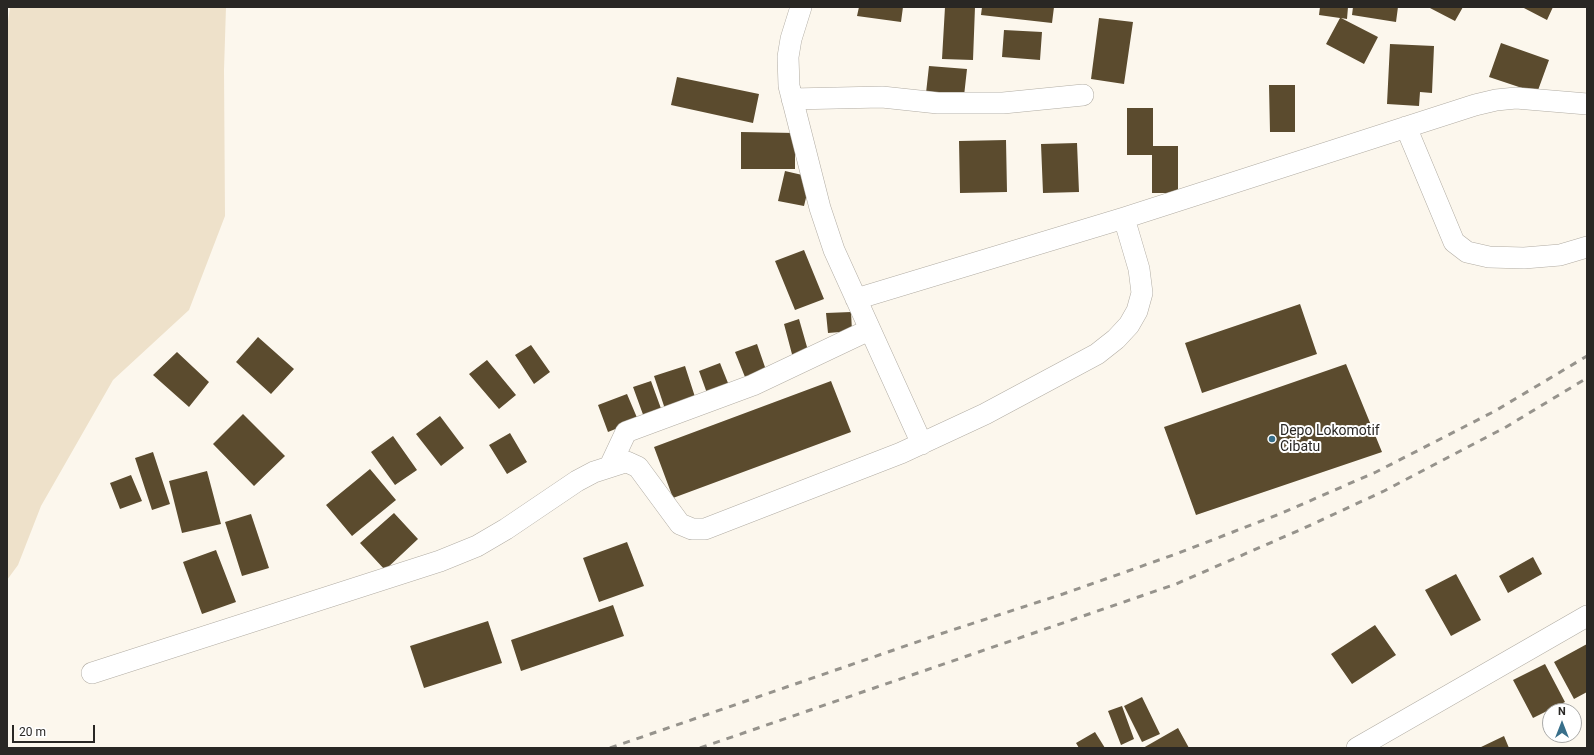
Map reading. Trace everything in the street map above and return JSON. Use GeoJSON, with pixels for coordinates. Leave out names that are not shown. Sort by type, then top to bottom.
{"type":"FeatureCollection","features":[{"type":"Feature","properties":{"kind":"street"},"geometry":{"type":"LineString","coordinates":[[801,7],[791,39],[788,57],[789,86],[820,208],[834,250],[922,444]]}},
{"type":"Feature","properties":{"kind":"street"},"geometry":{"type":"LineString","coordinates":[[792,99],[882,97],[938,103],[996,103],[1083,95]]}},
{"type":"Feature","properties":{"kind":"street"},"geometry":{"type":"LineString","coordinates":[[856,299],[1124,218],[1475,105],[1496,100],[1516,98],[1587,104]]}},
{"type":"Feature","properties":{"kind":"street"},"geometry":{"type":"LineString","coordinates":[[1406,127],[1454,242],[1467,252],[1489,256],[1524,258],[1560,255],[1587,247]]}},
{"type":"Feature","properties":{"kind":"street"},"geometry":{"type":"LineString","coordinates":[[92,673],[448,558],[477,546],[506,529],[577,481],[610,466],[627,462],[638,467],[680,524],[692,529],[705,529],[901,454],[985,414],[1097,354],[1116,339],[1129,325],[1137,311],[1142,293],[1140,269],[1124,218]]}},
{"type":"Feature","properties":{"kind":"street"},"geometry":{"type":"LineString","coordinates":[[610,466],[626,432],[753,385],[869,330]]}},
{"type":"Feature","properties":{"kind":"street"},"geometry":{"type":"LineString","coordinates":[[1357,748],[1587,616]]}},
{"type":"Feature","properties":{"kind":"shaded area"},"geometry":{"type":"Polygon","coordinates":[[[10,7],[226,7],[224,70],[225,216],[189,310],[113,380],[41,506],[18,565],[7,580],[7,29],[10,7]]]}},
{"type":"Feature","properties":{"kind":"building"},"geometry":{"type":"Polygon","coordinates":[[[859,7],[903,7],[901,22],[857,16],[859,7]]]}},
{"type":"Feature","properties":{"kind":"building"},"geometry":{"type":"Polygon","coordinates":[[[945,7],[975,7],[973,60],[942,59],[945,7]]]}},
{"type":"Feature","properties":{"kind":"building"},"geometry":{"type":"Polygon","coordinates":[[[982,7],[1054,7],[1052,23],[981,15],[982,7]]]}},
{"type":"Feature","properties":{"kind":"building"},"geometry":{"type":"Polygon","coordinates":[[[1320,7],[1348,7],[1347,19],[1341,18],[1378,37],[1364,64],[1326,44],[1340,18],[1319,15],[1320,7]]]}},
{"type":"Feature","properties":{"kind":"building"},"geometry":{"type":"Polygon","coordinates":[[[1353,7],[1398,7],[1396,22],[1352,15],[1353,7]]]}},
{"type":"Feature","properties":{"kind":"building"},"geometry":{"type":"Polygon","coordinates":[[[1428,7],[1463,7],[1455,21],[1428,7]]]}},
{"type":"Feature","properties":{"kind":"building"},"geometry":{"type":"Polygon","coordinates":[[[1522,7],[1553,7],[1547,20],[1522,7]]]}},
{"type":"Feature","properties":{"kind":"building"},"geometry":{"type":"Polygon","coordinates":[[[1099,18],[1133,22],[1124,84],[1091,79],[1099,18]]]}},
{"type":"Feature","properties":{"kind":"building"},"geometry":{"type":"Polygon","coordinates":[[[1004,30],[1042,32],[1040,60],[1002,57],[1004,30]]]}},
{"type":"Feature","properties":{"kind":"building"},"geometry":{"type":"Polygon","coordinates":[[[1501,43],[1549,60],[1537,93],[1489,77],[1501,43]]]}},
{"type":"Feature","properties":{"kind":"building"},"geometry":{"type":"Polygon","coordinates":[[[1390,44],[1434,46],[1432,93],[1420,92],[1419,106],[1387,104],[1390,44]]]}},
{"type":"Feature","properties":{"kind":"building"},"geometry":{"type":"Polygon","coordinates":[[[929,66],[967,69],[964,96],[926,93],[929,66]]]}},
{"type":"Feature","properties":{"kind":"building"},"geometry":{"type":"Polygon","coordinates":[[[677,77],[759,94],[753,123],[671,105],[677,77]]]}},
{"type":"Feature","properties":{"kind":"building"},"geometry":{"type":"Polygon","coordinates":[[[1269,85],[1295,85],[1295,132],[1270,132],[1269,85]]]}},
{"type":"Feature","properties":{"kind":"building"},"geometry":{"type":"Polygon","coordinates":[[[1127,108],[1153,108],[1153,146],[1178,146],[1178,193],[1152,193],[1152,155],[1127,155],[1127,108]]]}},
{"type":"Feature","properties":{"kind":"building"},"geometry":{"type":"Polygon","coordinates":[[[741,132],[795,133],[795,169],[741,169],[741,132]]]}},
{"type":"Feature","properties":{"kind":"building"},"geometry":{"type":"Polygon","coordinates":[[[1006,140],[1007,192],[960,193],[959,141],[1006,140]]]}},
{"type":"Feature","properties":{"kind":"building"},"geometry":{"type":"Polygon","coordinates":[[[1077,143],[1079,192],[1043,193],[1041,144],[1077,143]]]}},
{"type":"Feature","properties":{"kind":"building"},"geometry":{"type":"Polygon","coordinates":[[[785,171],[811,177],[804,206],[778,201],[785,171]]]}},
{"type":"Feature","properties":{"kind":"building"},"geometry":{"type":"Polygon","coordinates":[[[804,250],[824,299],[795,310],[775,261],[804,250]]]}},
{"type":"Feature","properties":{"kind":"building"},"geometry":{"type":"Polygon","coordinates":[[[1300,304],[1317,354],[1202,393],[1185,343],[1300,304]]]}},
{"type":"Feature","properties":{"kind":"building"},"geometry":{"type":"Polygon","coordinates":[[[851,312],[852,331],[828,333],[826,313],[851,312]]]}},
{"type":"Feature","properties":{"kind":"building"},"geometry":{"type":"Polygon","coordinates":[[[799,319],[809,354],[793,358],[784,324],[799,319]]]}},
{"type":"Feature","properties":{"kind":"building"},"geometry":{"type":"Polygon","coordinates":[[[258,337],[294,369],[271,394],[236,362],[258,337]]]}},
{"type":"Feature","properties":{"kind":"building"},"geometry":{"type":"Polygon","coordinates":[[[757,344],[766,370],[745,377],[735,352],[757,344]]]}},
{"type":"Feature","properties":{"kind":"building"},"geometry":{"type":"Polygon","coordinates":[[[531,345],[550,372],[534,384],[515,355],[531,345]]]}},
{"type":"Feature","properties":{"kind":"building"},"geometry":{"type":"Polygon","coordinates":[[[177,352],[209,382],[189,407],[153,375],[177,352]]]}},
{"type":"Feature","properties":{"kind":"building"},"geometry":{"type":"Polygon","coordinates":[[[487,360],[516,395],[499,409],[469,374],[487,360]]]}},
{"type":"Feature","properties":{"kind":"building"},"geometry":{"type":"Polygon","coordinates":[[[720,363],[730,388],[708,396],[699,371],[720,363]]]}},
{"type":"Feature","properties":{"kind":"building","name":"Depo Lokomotif Cibatu"},"geometry":{"type":"Polygon","coordinates":[[[1346,364],[1382,452],[1196,515],[1164,427],[1346,364]]]}},
{"type":"Feature","properties":{"kind":"building"},"geometry":{"type":"Polygon","coordinates":[[[685,366],[696,400],[665,409],[654,376],[685,366]]]}},
{"type":"Feature","properties":{"kind":"building"},"geometry":{"type":"Polygon","coordinates":[[[651,381],[663,414],[645,420],[633,387],[651,381]]]}},
{"type":"Feature","properties":{"kind":"building"},"geometry":{"type":"Polygon","coordinates":[[[831,381],[851,432],[673,498],[654,447],[831,381]]]}},
{"type":"Feature","properties":{"kind":"building"},"geometry":{"type":"Polygon","coordinates":[[[627,394],[638,420],[608,432],[598,405],[627,394]]]}},
{"type":"Feature","properties":{"kind":"building"},"geometry":{"type":"Polygon","coordinates":[[[243,414],[285,456],[254,486],[213,444],[243,414]]]}},
{"type":"Feature","properties":{"kind":"building"},"geometry":{"type":"Polygon","coordinates":[[[440,416],[464,448],[441,466],[416,434],[440,416]]]}},
{"type":"Feature","properties":{"kind":"building"},"geometry":{"type":"Polygon","coordinates":[[[510,433],[527,462],[507,474],[489,445],[510,433]]]}},
{"type":"Feature","properties":{"kind":"building"},"geometry":{"type":"Polygon","coordinates":[[[393,436],[417,470],[395,485],[371,452],[393,436]]]}},
{"type":"Feature","properties":{"kind":"building"},"geometry":{"type":"Polygon","coordinates":[[[153,452],[170,504],[152,510],[135,458],[153,452]]]}},
{"type":"Feature","properties":{"kind":"building"},"geometry":{"type":"Polygon","coordinates":[[[370,469],[396,500],[352,536],[326,505],[370,469]]]}},
{"type":"Feature","properties":{"kind":"building"},"geometry":{"type":"Polygon","coordinates":[[[207,471],[221,524],[182,533],[169,481],[207,471]]]}},
{"type":"Feature","properties":{"kind":"building"},"geometry":{"type":"Polygon","coordinates":[[[131,475],[142,501],[120,509],[110,483],[131,475]]]}},
{"type":"Feature","properties":{"kind":"building"},"geometry":{"type":"Polygon","coordinates":[[[394,513],[418,539],[385,570],[360,543],[394,513]]]}},
{"type":"Feature","properties":{"kind":"building"},"geometry":{"type":"Polygon","coordinates":[[[251,514],[269,568],[242,576],[225,522],[251,514]]]}},
{"type":"Feature","properties":{"kind":"building"},"geometry":{"type":"Polygon","coordinates":[[[627,542],[644,586],[599,602],[583,558],[627,542]]]}},
{"type":"Feature","properties":{"kind":"building"},"geometry":{"type":"Polygon","coordinates":[[[216,550],[236,602],[202,614],[183,562],[216,550]]]}},
{"type":"Feature","properties":{"kind":"building"},"geometry":{"type":"Polygon","coordinates":[[[1533,557],[1542,574],[1508,593],[1499,576],[1533,557]]]}},
{"type":"Feature","properties":{"kind":"building"},"geometry":{"type":"Polygon","coordinates":[[[1456,574],[1481,620],[1451,636],[1425,590],[1456,574]]]}},
{"type":"Feature","properties":{"kind":"building"},"geometry":{"type":"Polygon","coordinates":[[[613,605],[624,636],[521,671],[511,640],[613,605]]]}},
{"type":"Feature","properties":{"kind":"building"},"geometry":{"type":"Polygon","coordinates":[[[488,621],[502,663],[424,688],[410,646],[488,621]]]}},
{"type":"Feature","properties":{"kind":"building"},"geometry":{"type":"Polygon","coordinates":[[[1375,625],[1396,655],[1352,684],[1331,654],[1375,625]]]}},
{"type":"Feature","properties":{"kind":"building"},"geometry":{"type":"Polygon","coordinates":[[[1587,644],[1587,692],[1574,699],[1554,662],[1587,644]]]}},
{"type":"Feature","properties":{"kind":"building"},"geometry":{"type":"Polygon","coordinates":[[[1545,664],[1565,702],[1542,703],[1542,714],[1533,718],[1513,680],[1545,664]]]}},
{"type":"Feature","properties":{"kind":"building"},"geometry":{"type":"Polygon","coordinates":[[[1142,697],[1160,734],[1142,742],[1124,706],[1142,697]]]}},
{"type":"Feature","properties":{"kind":"building"},"geometry":{"type":"Polygon","coordinates":[[[1122,706],[1134,739],[1121,745],[1108,711],[1122,706]]]}},
{"type":"Feature","properties":{"kind":"building"},"geometry":{"type":"Polygon","coordinates":[[[1178,728],[1189,748],[1143,748],[1178,728]]]}},
{"type":"Feature","properties":{"kind":"building"},"geometry":{"type":"Polygon","coordinates":[[[1095,732],[1105,748],[1079,748],[1076,743],[1095,732]]]}},
{"type":"Feature","properties":{"kind":"building"},"geometry":{"type":"Polygon","coordinates":[[[1504,736],[1509,748],[1479,748],[1504,736]]]}},
{"type":"Feature","properties":{"kind":"railway"},"geometry":{"type":"LineString","coordinates":[[610,748],[940,634],[1063,594],[1176,554],[1282,513],[1376,472],[1495,411],[1587,356]]}},
{"type":"Feature","properties":{"kind":"railway"},"geometry":{"type":"LineString","coordinates":[[700,748],[1176,584],[1302,529],[1384,491],[1506,427],[1587,378]]}},
{"type":"Feature","properties":{"kind":"place","name":"Depo Lokomotif Cibatu"},"geometry":{"type":"Point","coordinates":[1272,439]}}]}
